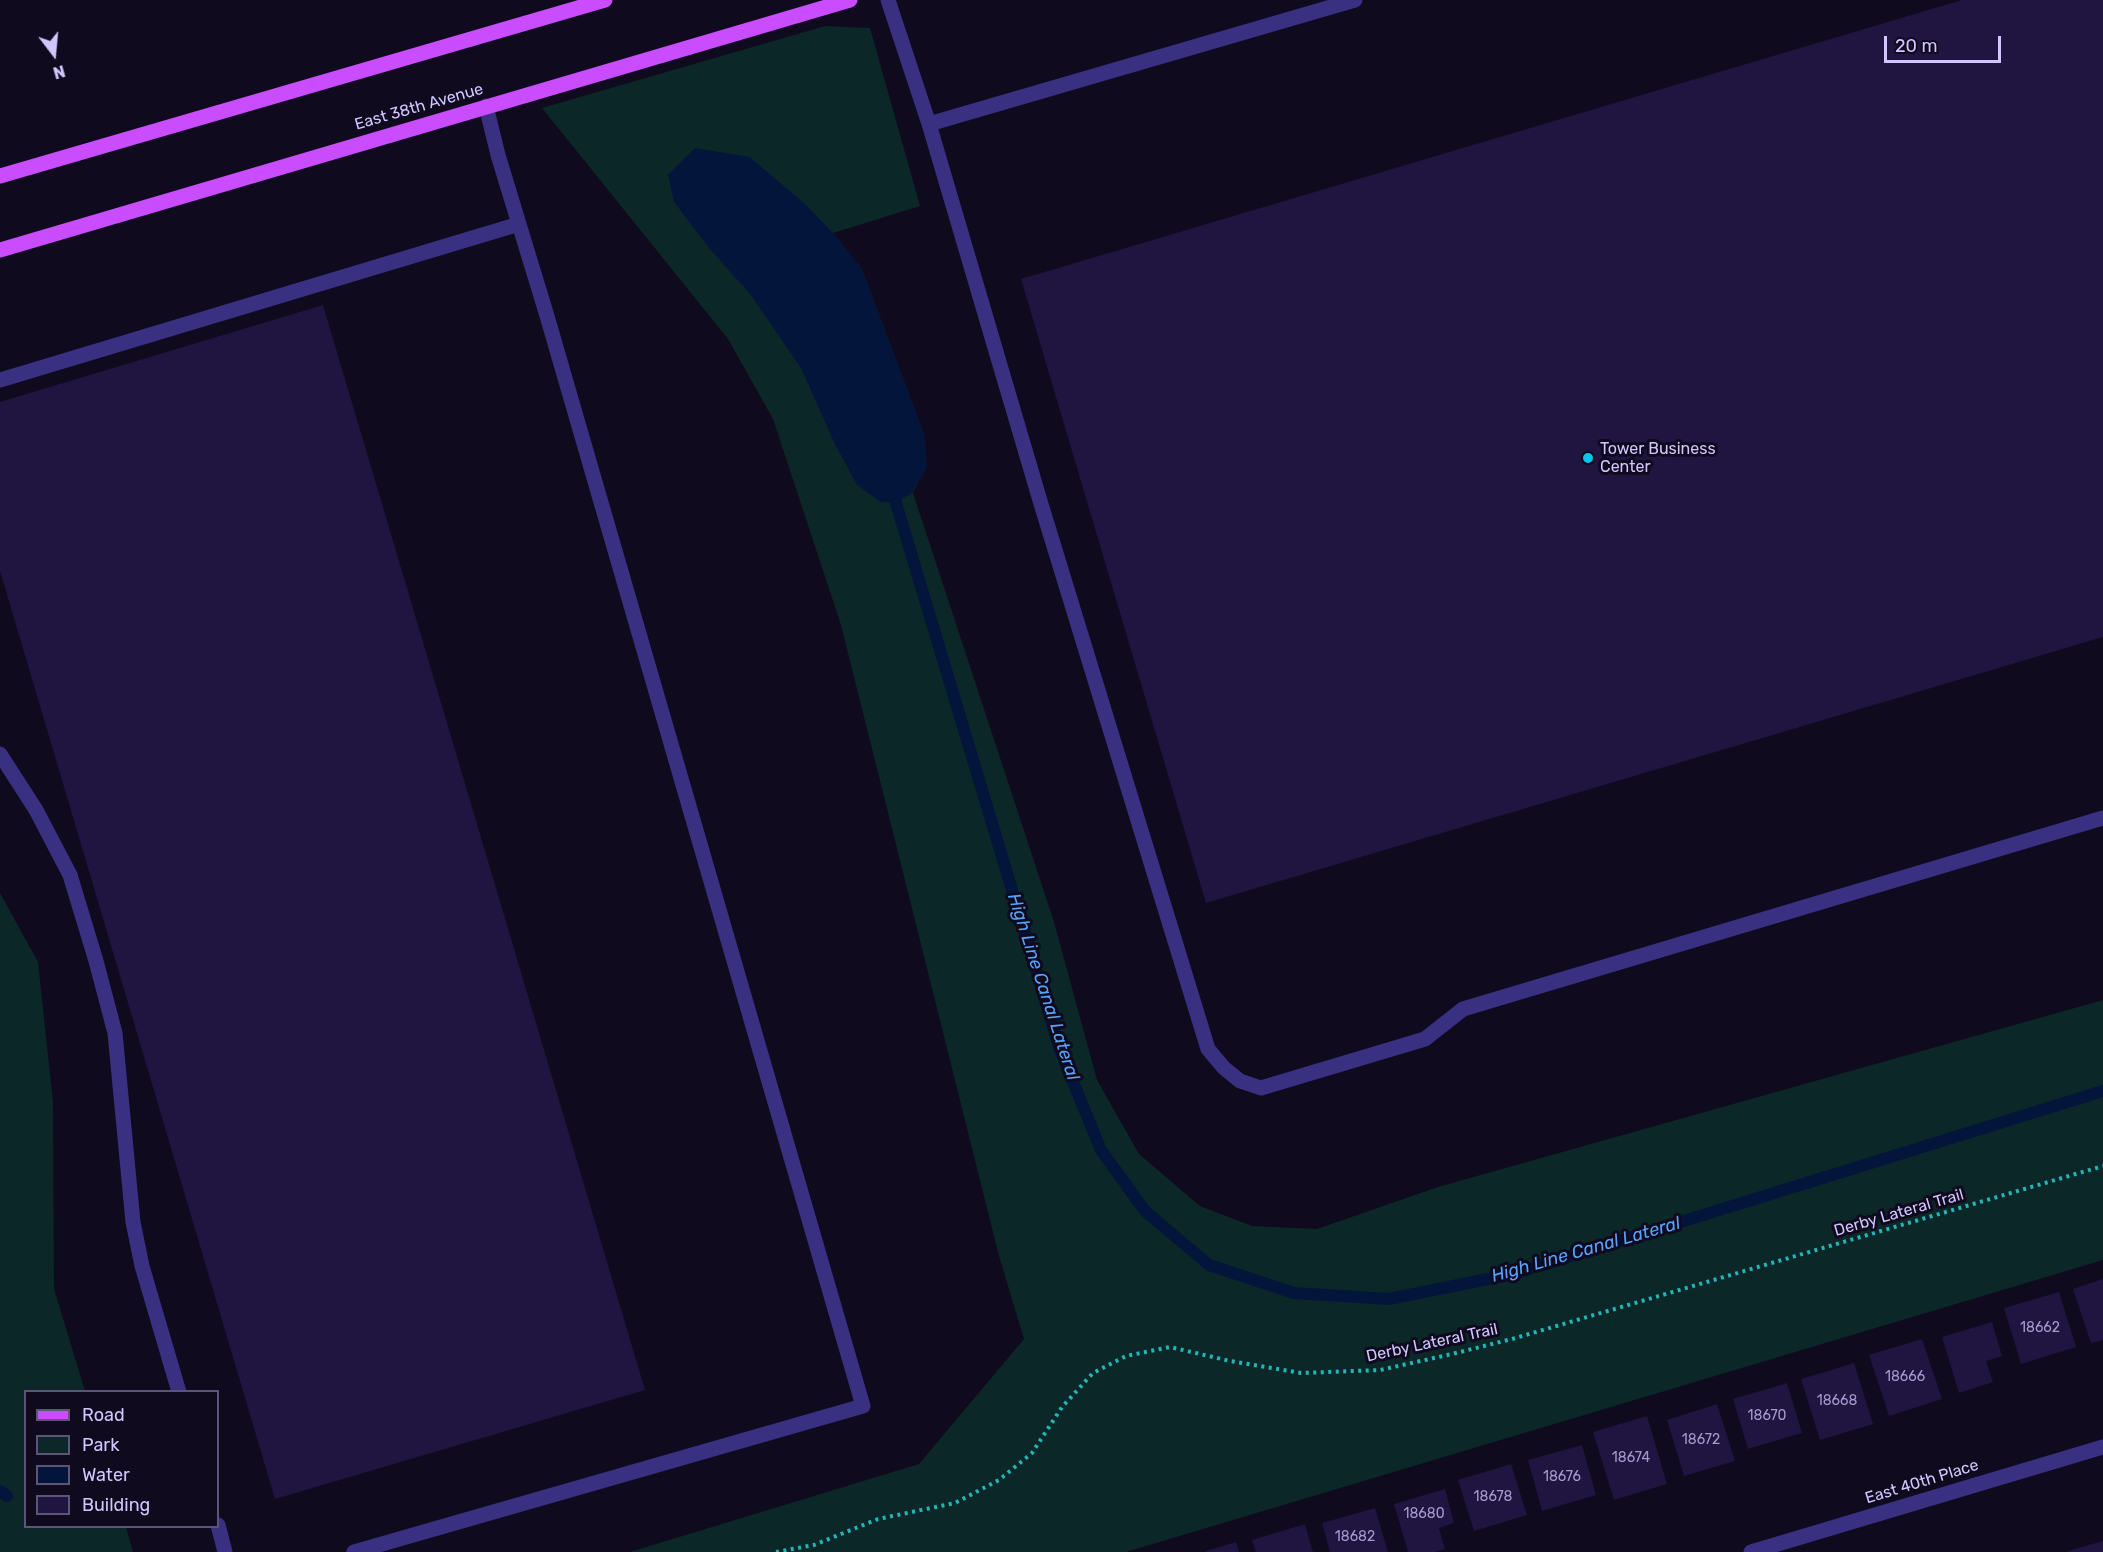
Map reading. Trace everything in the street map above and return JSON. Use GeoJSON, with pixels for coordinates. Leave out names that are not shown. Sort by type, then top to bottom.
{"type":"FeatureCollection","features":[{"type":"Feature","properties":{"kind":"main road"},"geometry":{"type":"LineString","coordinates":[[0,176],[605,0]]}},
{"type":"Feature","properties":{"kind":"main road","name":"East 38th Avenue"},"geometry":{"type":"LineString","coordinates":[[0,250],[850,0]]}},
{"type":"Feature","properties":{"kind":"street"},"geometry":{"type":"LineString","coordinates":[[888,0],[929,124],[1041,504],[1208,1049],[1240,1082],[1261,1088],[1425,1039],[1463,1009],[2103,818]]}},
{"type":"Feature","properties":{"kind":"street"},"geometry":{"type":"LineString","coordinates":[[929,124],[1355,0]]}},
{"type":"Feature","properties":{"kind":"street"},"geometry":{"type":"LineString","coordinates":[[354,1552],[863,1406],[486,106]]}},
{"type":"Feature","properties":{"kind":"street"},"geometry":{"type":"LineString","coordinates":[[0,380],[519,224]]}},
{"type":"Feature","properties":{"kind":"street"},"geometry":{"type":"LineString","coordinates":[[0,754],[36,810],[70,874],[96,961],[115,1033],[133,1222],[142,1266],[178,1390]]}},
{"type":"Feature","properties":{"kind":"street","name":"East 40th Place"},"geometry":{"type":"LineString","coordinates":[[1751,1552],[2103,1447]]}},
{"type":"Feature","properties":{"kind":"street"},"geometry":{"type":"LineString","coordinates":[[219,1528],[225,1552]]}},
{"type":"Feature","properties":{"kind":"path","name":"Derby Lateral Trail"},"geometry":{"type":"LineString","coordinates":[[776,1552],[814,1545],[878,1519],[955,1503],[999,1480],[1032,1453],[1062,1407],[1093,1373],[1126,1356],[1170,1347],[1230,1361],[1301,1372],[1380,1370],[1512,1339],[2103,1166]]}},
{"type":"Feature","properties":{"kind":"green space"},"geometry":{"type":"Polygon","coordinates":[[[825,26],[870,28],[920,206],[833,233],[862,269],[924,434],[927,466],[913,493],[1054,922],[1097,1080],[1139,1154],[1200,1206],[1252,1226],[1317,1229],[1438,1187],[2103,1000],[2103,1260],[1126,1552],[630,1552],[919,1464],[1024,1339],[999,1256],[841,625],[773,419],[728,339],[542,108],[825,26]]]}},
{"type":"Feature","properties":{"kind":"green space"},"geometry":{"type":"Polygon","coordinates":[[[0,893],[38,962],[53,1102],[54,1289],[85,1390],[24,1390],[24,1528],[126,1528],[133,1552],[0,1552],[0,893]]]}},
{"type":"Feature","properties":{"kind":"water"},"geometry":{"type":"Polygon","coordinates":[[[695,148],[750,157],[806,205],[833,233],[862,269],[924,434],[927,466],[913,492],[896,503],[881,502],[857,485],[834,442],[801,368],[750,294],[709,248],[674,202],[668,175],[695,148]]]}},
{"type":"Feature","properties":{"kind":"building","name":"Tower Business Center"},"geometry":{"type":"Polygon","coordinates":[[[1962,0],[2103,0],[2103,637],[1206,903],[1021,279],[1962,0]]]}},
{"type":"Feature","properties":{"kind":"building"},"geometry":{"type":"Polygon","coordinates":[[[323,305],[645,1390],[275,1499],[0,571],[0,402],[323,305]]]}},
{"type":"Feature","properties":{"kind":"building"},"geometry":{"type":"Polygon","coordinates":[[[2103,1279],[2103,1340],[2091,1343],[2073,1289],[2103,1279]]]}},
{"type":"Feature","properties":{"kind":"building"},"geometry":{"type":"Polygon","coordinates":[[[2059,1292],[2076,1347],[2021,1364],[2004,1308],[2059,1292]]]}},
{"type":"Feature","properties":{"kind":"building"},"geometry":{"type":"Polygon","coordinates":[[[1992,1322],[2002,1356],[1986,1361],[1993,1382],[1959,1393],[1942,1337],[1992,1322]]]}},
{"type":"Feature","properties":{"kind":"building"},"geometry":{"type":"Polygon","coordinates":[[[1922,1339],[1942,1399],[1889,1416],[1869,1355],[1922,1339]]]}},
{"type":"Feature","properties":{"kind":"building"},"geometry":{"type":"Polygon","coordinates":[[[1854,1363],[1873,1424],[1820,1440],[1801,1379],[1854,1363]]]}},
{"type":"Feature","properties":{"kind":"building"},"geometry":{"type":"Polygon","coordinates":[[[1787,1383],[1802,1433],[1748,1449],[1733,1399],[1787,1383]]]}},
{"type":"Feature","properties":{"kind":"building"},"geometry":{"type":"Polygon","coordinates":[[[1717,1404],[1735,1461],[1684,1476],[1667,1420],[1717,1404]]]}},
{"type":"Feature","properties":{"kind":"building"},"geometry":{"type":"Polygon","coordinates":[[[1647,1416],[1667,1484],[1614,1500],[1593,1432],[1647,1416]]]}},
{"type":"Feature","properties":{"kind":"building"},"geometry":{"type":"Polygon","coordinates":[[[1582,1445],[1596,1495],[1542,1511],[1528,1460],[1582,1445]]]}},
{"type":"Feature","properties":{"kind":"building"},"geometry":{"type":"Polygon","coordinates":[[[1511,1464],[1527,1515],[1474,1531],[1458,1480],[1511,1464]]]}},
{"type":"Feature","properties":{"kind":"building"},"geometry":{"type":"Polygon","coordinates":[[[1445,1489],[1454,1523],[1439,1528],[1445,1549],[1435,1552],[1408,1552],[1394,1504],[1445,1489]]]}},
{"type":"Feature","properties":{"kind":"building"},"geometry":{"type":"Polygon","coordinates":[[[1375,1508],[1388,1552],[1330,1552],[1322,1523],[1375,1508]]]}},
{"type":"Feature","properties":{"kind":"building"},"geometry":{"type":"Polygon","coordinates":[[[1305,1524],[1313,1552],[1256,1552],[1252,1540],[1305,1524]]]}},
{"type":"Feature","properties":{"kind":"building"},"geometry":{"type":"Polygon","coordinates":[[[2103,1541],[2103,1552],[2068,1552],[2068,1551],[2103,1541]]]}},
{"type":"Feature","properties":{"kind":"building"},"geometry":{"type":"Polygon","coordinates":[[[1236,1542],[1239,1552],[1206,1552],[1206,1551],[1236,1542]]]}},
{"type":"Feature","properties":{"kind":"waterway","name":"High Line Canal Lateral"},"geometry":{"type":"LineString","coordinates":[[896,503],[1060,1050],[1101,1150],[1145,1211],[1209,1265],[1294,1293],[1389,1299],[1513,1274],[2103,1091]]}},
{"type":"Feature","properties":{"kind":"waterway"},"geometry":{"type":"LineString","coordinates":[[0,1491],[7,1496]]}},
{"type":"Feature","properties":{"kind":"place","name":"Tower Business Center"},"geometry":{"type":"Point","coordinates":[1588,458]}}]}
